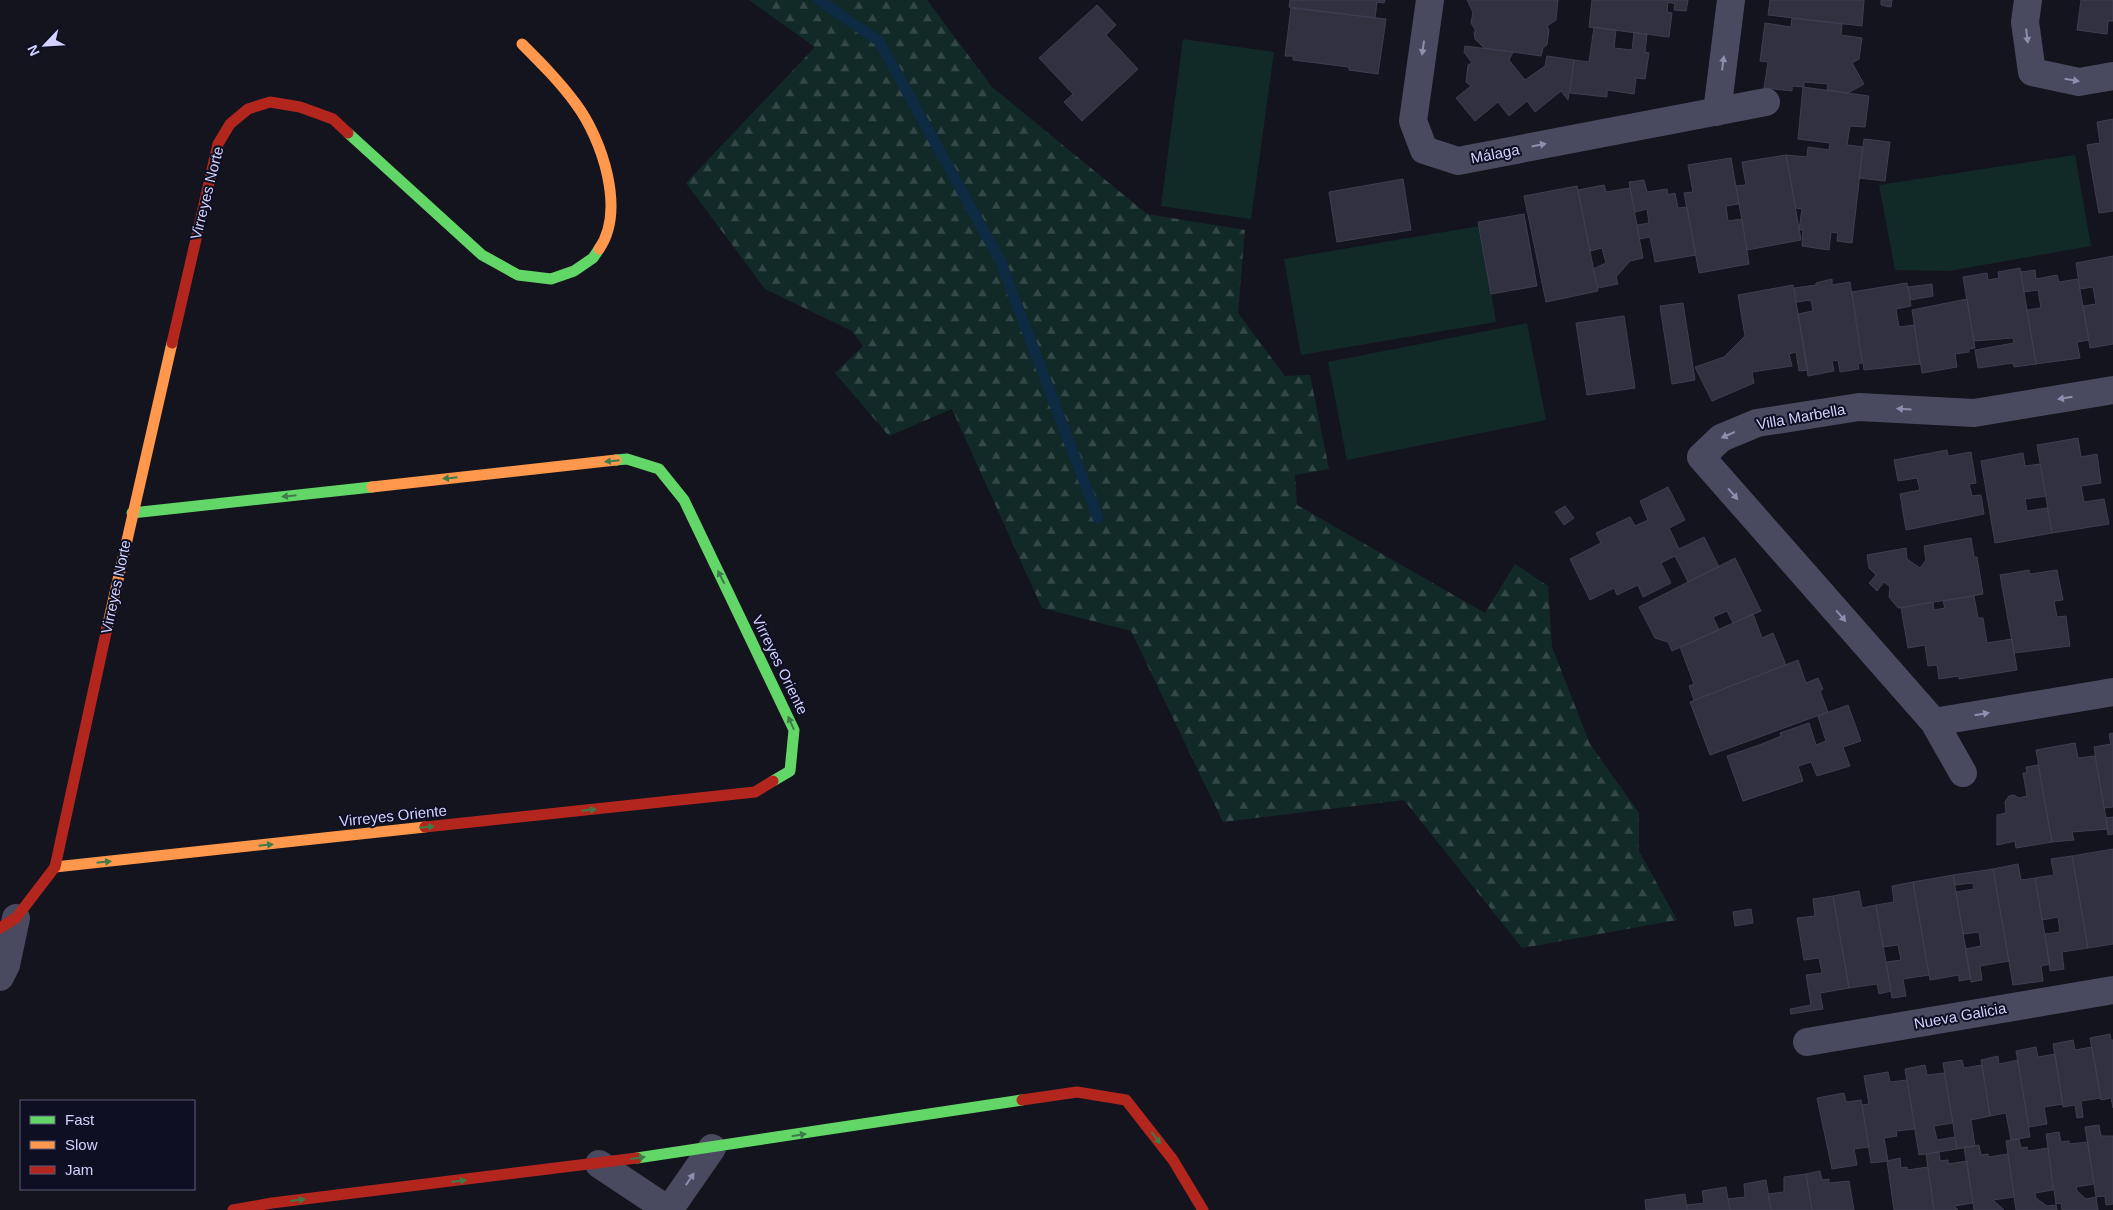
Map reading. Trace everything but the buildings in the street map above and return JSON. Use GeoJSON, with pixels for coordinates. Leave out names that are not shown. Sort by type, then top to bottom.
{"type":"FeatureCollection","features":[{"type":"Feature","properties":{"kind":"street","name":"Málaga"},"geometry":{"type":"LineString","coordinates":[[1430,0],[1413,121],[1424,150],[1458,161],[1766,102]]}},
{"type":"Feature","properties":{"kind":"street"},"geometry":{"type":"LineString","coordinates":[[1717,112],[1731,0]]}},
{"type":"Feature","properties":{"kind":"street"},"geometry":{"type":"LineString","coordinates":[[2028,0],[2025,22],[2032,72],[2079,82],[2113,76]]}},
{"type":"Feature","properties":{"kind":"street","name":"Virreyes Norte"},"geometry":{"type":"LineString","coordinates":[[0,977],[6,965],[8,923],[56,867],[132,513],[218,144],[230,124],[248,109],[270,102],[300,107],[333,119],[482,255],[518,275],[551,279],[574,271],[593,258],[606,238],[612,205],[608,178],[598,145],[578,106],[558,80],[522,44]]}},
{"type":"Feature","properties":{"kind":"street","name":"Villa Marbella"},"geometry":{"type":"LineString","coordinates":[[1963,773],[1934,722],[1701,458],[1721,438],[1758,423],[1859,407],[1974,413],[2113,390]]}},
{"type":"Feature","properties":{"kind":"street","name":"Virreyes Oriente"},"geometry":{"type":"LineString","coordinates":[[56,867],[755,792],[790,771],[794,730],[684,500],[659,469],[627,459],[132,513]]}},
{"type":"Feature","properties":{"kind":"street"},"geometry":{"type":"LineString","coordinates":[[1934,722],[2113,692]]}},
{"type":"Feature","properties":{"kind":"street","name":"Nueva Galicia"},"geometry":{"type":"LineString","coordinates":[[1807,1042],[2113,990]]}},
{"type":"Feature","properties":{"kind":"street"},"geometry":{"type":"LineString","coordinates":[[232,1210],[599,1164],[1077,1092],[1126,1100],[1173,1160],[1203,1210]]}},
{"type":"Feature","properties":{"kind":"street"},"geometry":{"type":"LineString","coordinates":[[599,1164],[669,1210],[712,1148]]}},
{"type":"Feature","properties":{"kind":"green space"},"geometry":{"type":"Polygon","coordinates":[[[749,0],[927,0],[992,87],[1147,214],[1245,230],[1238,313],[1285,376],[1310,375],[1329,469],[1295,475],[1297,505],[1485,613],[1515,564],[1548,586],[1552,647],[1590,744],[1639,813],[1639,851],[1677,920],[1522,948],[1404,800],[1223,822],[1131,631],[1042,608],[952,409],[889,436],[835,373],[863,346],[852,331],[765,289],[686,183],[815,47],[749,0]]]}},
{"type":"Feature","properties":{"kind":"green space"},"geometry":{"type":"Polygon","coordinates":[[[1183,39],[1274,52],[1251,219],[1161,206],[1183,39]]]}},
{"type":"Feature","properties":{"kind":"green space"},"geometry":{"type":"Polygon","coordinates":[[[2075,155],[2091,246],[1949,271],[1895,270],[1879,185],[2075,155]]]}},
{"type":"Feature","properties":{"kind":"green space"},"geometry":{"type":"Polygon","coordinates":[[[1480,226],[1496,322],[1301,355],[1284,259],[1480,226]]]}},
{"type":"Feature","properties":{"kind":"green space"},"geometry":{"type":"Polygon","coordinates":[[[1527,323],[1546,420],[1347,460],[1328,362],[1527,323]]]}},
{"type":"Feature","properties":{"kind":"waterway"},"geometry":{"type":"LineString","coordinates":[[819,0],[879,41],[1000,260],[1098,518]]}},
{"type":"Feature","properties":{"kind":"traffic: fast"},"geometry":{"type":"LineString","coordinates":[[348,133],[482,255],[518,275],[551,279],[574,271],[593,258],[599,249]]}},
{"type":"Feature","properties":{"kind":"traffic: fast"},"geometry":{"type":"LineString","coordinates":[[616,460],[627,459],[659,469],[684,500],[794,730],[790,771],[773,781]]}},
{"type":"Feature","properties":{"kind":"traffic: fast"},"geometry":{"type":"LineString","coordinates":[[132,513],[372,487]]}},
{"type":"Feature","properties":{"kind":"traffic: fast"},"geometry":{"type":"LineString","coordinates":[[637,1158],[1022,1100]]}},
{"type":"Feature","properties":{"kind":"traffic: slow"},"geometry":{"type":"LineString","coordinates":[[522,44],[557,80],[576,104],[586,119],[602,155],[610,195],[610,215],[607,233],[599,249]]}},
{"type":"Feature","properties":{"kind":"traffic: slow"},"geometry":{"type":"LineString","coordinates":[[107,628],[172,343]]}},
{"type":"Feature","properties":{"kind":"traffic: slow"},"geometry":{"type":"LineString","coordinates":[[372,487],[616,460]]}},
{"type":"Feature","properties":{"kind":"traffic: slow"},"geometry":{"type":"LineString","coordinates":[[55,867],[425,827]]}},
{"type":"Feature","properties":{"kind":"traffic: jam"},"geometry":{"type":"LineString","coordinates":[[172,343],[218,144],[230,124],[248,109],[270,102],[300,107],[333,119],[348,133]]}},
{"type":"Feature","properties":{"kind":"traffic: jam"},"geometry":{"type":"LineString","coordinates":[[0,928],[16,918],[55,867],[107,628]]}},
{"type":"Feature","properties":{"kind":"traffic: jam"},"geometry":{"type":"LineString","coordinates":[[425,827],[755,792],[773,781]]}},
{"type":"Feature","properties":{"kind":"traffic: jam"},"geometry":{"type":"LineString","coordinates":[[1022,1100],[1077,1092],[1126,1100],[1173,1160],[1203,1210]]}},
{"type":"Feature","properties":{"kind":"traffic: jam"},"geometry":{"type":"LineString","coordinates":[[233,1210],[272,1203],[637,1158]]}}]}
